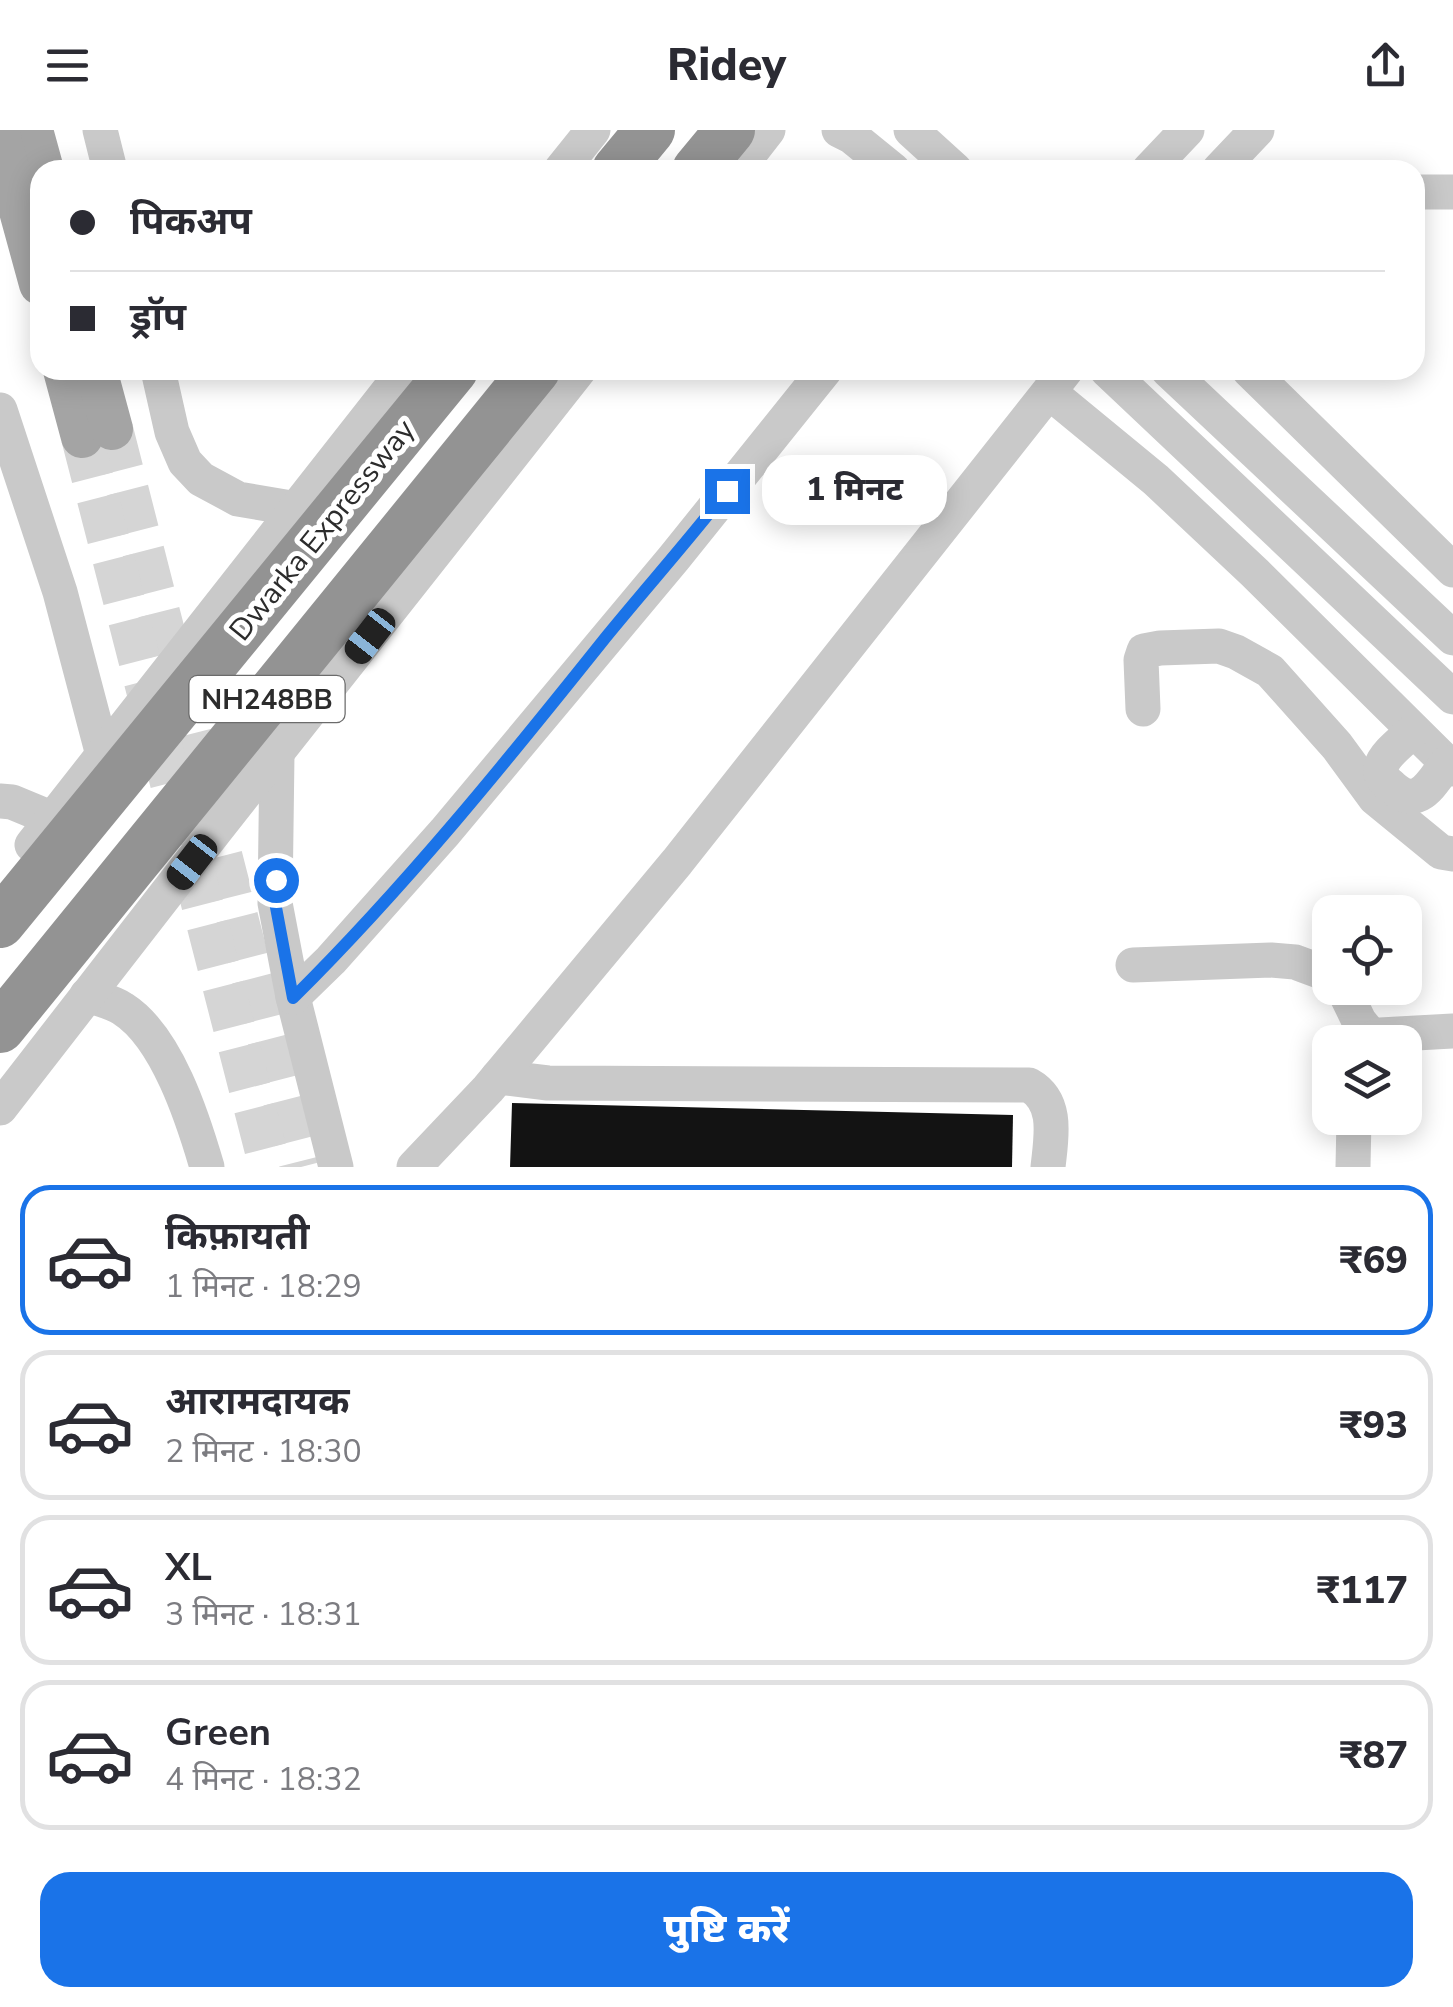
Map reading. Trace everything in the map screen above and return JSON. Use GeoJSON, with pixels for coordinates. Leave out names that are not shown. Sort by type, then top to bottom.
{"type":"FeatureCollection","features":[{"type":"Feature","properties":{"kind":"highway"},"geometry":{"type":"LineString","coordinates":[[625,160],[650,130]]}},
{"type":"Feature","properties":{"kind":"highway"},"geometry":{"type":"LineString","coordinates":[[705,160],[730,130]]}},
{"type":"Feature","properties":{"kind":"highway","name":"Dwarka Expressway"},"geometry":{"type":"LineString","coordinates":[[0,923],[445,380]]}},
{"type":"Feature","properties":{"kind":"highway","name":"NH248BB"},"geometry":{"type":"LineString","coordinates":[[0,1028],[526,380]]}},
{"type":"Feature","properties":{"kind":"main road"},"geometry":{"type":"LineString","coordinates":[[32,130],[40,160]]}},
{"type":"Feature","properties":{"kind":"main road"},"geometry":{"type":"LineString","coordinates":[[0,138],[30,248]]}},
{"type":"Feature","properties":{"kind":"main road"},"geometry":{"type":"LineString","coordinates":[[69,380],[97,433],[96,380]]}},
{"type":"Feature","properties":{"kind":"street"},"geometry":{"type":"LineString","coordinates":[[100,130],[108,160]]}},
{"type":"Feature","properties":{"kind":"street"},"geometry":{"type":"LineString","coordinates":[[569,160],[593,130]]}},
{"type":"Feature","properties":{"kind":"street"},"geometry":{"type":"LineString","coordinates":[[745,160],[768,130]]}},
{"type":"Feature","properties":{"kind":"street"},"geometry":{"type":"LineString","coordinates":[[839,130],[881,160]]}},
{"type":"Feature","properties":{"kind":"street"},"geometry":{"type":"LineString","coordinates":[[911,130],[944,160]]}},
{"type":"Feature","properties":{"kind":"street"},"geometry":{"type":"LineString","coordinates":[[1158,160],[1187,130]]}},
{"type":"Feature","properties":{"kind":"street"},"geometry":{"type":"LineString","coordinates":[[1229,160],[1257,130]]}},
{"type":"Feature","properties":{"kind":"street"},"geometry":{"type":"LineString","coordinates":[[1425,192],[1453,192]]}},
{"type":"Feature","properties":{"kind":"street"},"geometry":{"type":"LineString","coordinates":[[160,380],[172,432],[185,462],[202,479],[238,499],[297,509]]}},
{"type":"Feature","properties":{"kind":"street"},"geometry":{"type":"LineString","coordinates":[[0,887],[397,380]]}},
{"type":"Feature","properties":{"kind":"street"},"geometry":{"type":"LineString","coordinates":[[0,1108],[571,380]]}},
{"type":"Feature","properties":{"kind":"street"},"geometry":{"type":"LineString","coordinates":[[293,998],[492,777],[817,380]]}},
{"type":"Feature","properties":{"kind":"street"},"geometry":{"type":"LineString","coordinates":[[1117,380],[1453,701],[1384,760],[1380,769],[1381,791]]}},
{"type":"Feature","properties":{"kind":"street"},"geometry":{"type":"LineString","coordinates":[[1179,380],[1453,638]]}},
{"type":"Feature","properties":{"kind":"street"},"geometry":{"type":"LineString","coordinates":[[1259,380],[1453,570]]}},
{"type":"Feature","properties":{"kind":"street"},"geometry":{"type":"LineString","coordinates":[[414,1167],[498,1077],[677,862],[1057,381],[1450,766],[1422,794],[1412,797],[1381,791]]}},
{"type":"Feature","properties":{"kind":"street"},"geometry":{"type":"LineString","coordinates":[[0,410],[60,592],[104,755]]}},
{"type":"Feature","properties":{"kind":"street"},"geometry":{"type":"LineString","coordinates":[[1143,709],[1140,660],[1144,651],[1228,648],[1270,672],[1441,852],[1453,854]]}},
{"type":"Feature","properties":{"kind":"street"},"geometry":{"type":"LineString","coordinates":[[277,754],[275,902],[293,998],[336,1167]]}},
{"type":"Feature","properties":{"kind":"street"},"geometry":{"type":"LineString","coordinates":[[0,801],[53,819]]}},
{"type":"Feature","properties":{"kind":"street"},"geometry":{"type":"LineString","coordinates":[[1133,965],[1271,960],[1312,968]]}},
{"type":"Feature","properties":{"kind":"street"},"geometry":{"type":"LineString","coordinates":[[87,994],[123,1008],[150,1034],[175,1078],[208,1167]]}},
{"type":"Feature","properties":{"kind":"street"},"geometry":{"type":"LineString","coordinates":[[1422,1034],[1453,1030]]}},
{"type":"Feature","properties":{"kind":"street"},"geometry":{"type":"LineString","coordinates":[[498,1077],[548,1083],[1029,1085],[1048,1104],[1048,1167]]}},
{"type":"Feature","properties":{"kind":"street"},"geometry":{"type":"LineString","coordinates":[[1353,1167],[1354,1135]]}},
{"type":"Feature","properties":{"kind":"building"},"geometry":{"type":"Polygon","coordinates":[[[512,1103],[1013,1115],[1012,1167],[510,1167],[512,1103]]]}},
{"type":"Feature","properties":{"kind":"tunnel"},"geometry":{"type":"LineString","coordinates":[[112,429],[301,1167]]}},
{"type":"Feature","properties":{"kind":"tunnel"},"geometry":{"type":"LineString","coordinates":[[82,437],[270,1167]]}},
{"type":"Feature","properties":{"kind":"route"},"geometry":{"type":"LineString","coordinates":[[276,880],[275,902],[293,998],[465,810],[727,491]]}}]}
